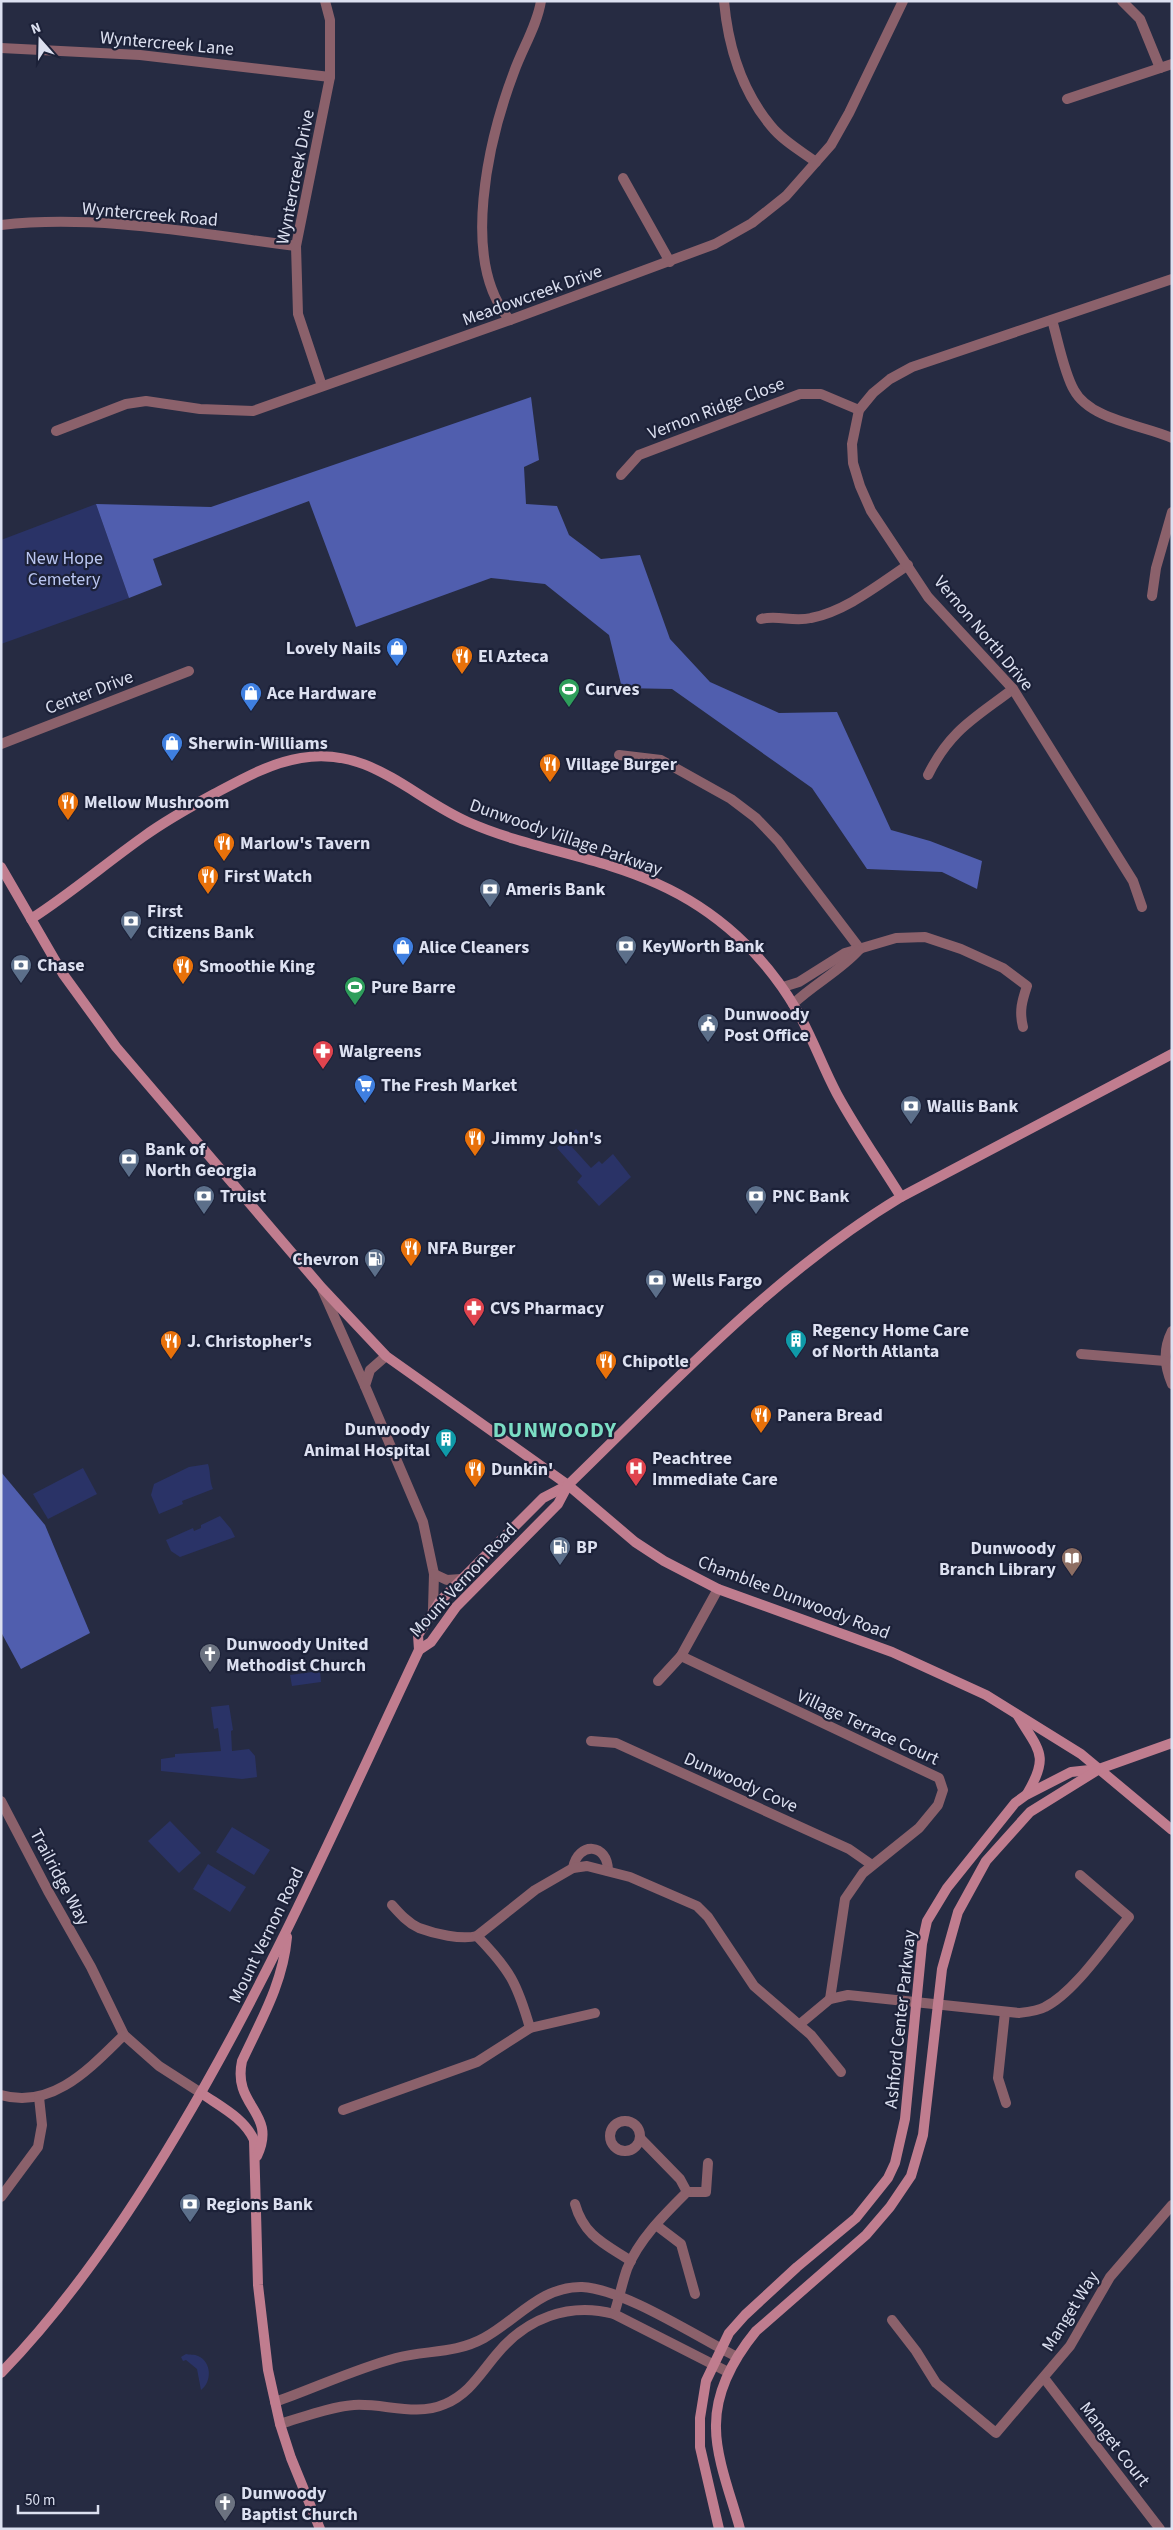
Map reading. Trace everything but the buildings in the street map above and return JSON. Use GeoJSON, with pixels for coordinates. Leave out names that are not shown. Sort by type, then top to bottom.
{"type":"FeatureCollection","features":[{"type":"Feature","properties":{"kind":"street","name":"Wyntercreek Drive"},"geometry":{"type":"LineString","coordinates":[[322,386],[298,314],[296,246],[330,77],[330,20],[325,1]]}},
{"type":"Feature","properties":{"kind":"street"},"geometry":{"type":"LineString","coordinates":[[510,320],[504,313],[491,287],[485,264],[481,216],[492,147],[513,73],[539,12],[541,1]]}},
{"type":"Feature","properties":{"kind":"street"},"geometry":{"type":"LineString","coordinates":[[724,1],[726,26],[733,57],[758,107],[771,127],[816,162]]}},
{"type":"Feature","properties":{"kind":"street","name":"Meadowcreek Drive"},"geometry":{"type":"LineString","coordinates":[[56,431],[126,404],[146,401],[200,409],[253,411],[510,320],[715,244],[752,224],[786,196],[831,145],[849,113],[903,1]]}},
{"type":"Feature","properties":{"kind":"street"},"geometry":{"type":"LineString","coordinates":[[1122,1],[1140,20],[1160,68]]}},
{"type":"Feature","properties":{"kind":"street","name":"Wyntercreek Lane"},"geometry":{"type":"LineString","coordinates":[[1,48],[140,55],[330,77]]}},
{"type":"Feature","properties":{"kind":"street"},"geometry":{"type":"LineString","coordinates":[[1067,99],[1172,64]]}},
{"type":"Feature","properties":{"kind":"street"},"geometry":{"type":"LineString","coordinates":[[623,178],[670,262]]}},
{"type":"Feature","properties":{"kind":"street","name":"Wyntercreek Road"},"geometry":{"type":"LineString","coordinates":[[1,226],[31,222],[133,227],[296,246]]}},
{"type":"Feature","properties":{"kind":"street","name":"Vernon North Drive"},"geometry":{"type":"LineString","coordinates":[[1142,907],[1133,881],[1013,689],[928,597],[871,511],[860,486],[853,463],[852,444],[859,410],[873,393],[912,367],[1172,278]]}},
{"type":"Feature","properties":{"kind":"street"},"geometry":{"type":"LineString","coordinates":[[1052,320],[1074,391],[1090,407],[1113,419],[1172,438]]}},
{"type":"Feature","properties":{"kind":"street","name":"Vernon Ridge Close"},"geometry":{"type":"LineString","coordinates":[[621,475],[639,455],[800,394],[821,394],[859,410]]}},
{"type":"Feature","properties":{"kind":"street"},"geometry":{"type":"LineString","coordinates":[[1152,596],[1156,568],[1172,512]]}},
{"type":"Feature","properties":{"kind":"street"},"geometry":{"type":"LineString","coordinates":[[761,619],[790,621],[812,618],[855,601],[908,565]]}},
{"type":"Feature","properties":{"kind":"street","name":"Center Drive"},"geometry":{"type":"LineString","coordinates":[[1,744],[189,671]]}},
{"type":"Feature","properties":{"kind":"street"},"geometry":{"type":"LineString","coordinates":[[928,775],[937,756],[955,732],[1013,689]]}},
{"type":"Feature","properties":{"kind":"street"},"geometry":{"type":"LineString","coordinates":[[619,755],[661,760],[731,799],[756,818],[778,841],[860,949]]}},
{"type":"Feature","properties":{"kind":"street","name":"Dunwoody Village Parkway"},"geometry":{"type":"LineString","coordinates":[[31,919],[146,834],[256,772],[278,764],[320,756],[350,760],[387,774],[461,819],[496,833],[638,876],[670,890],[695,904],[727,927],[763,963],[783,988],[793,1004],[838,1096],[901,1198]]}},
{"type":"Feature","properties":{"kind":"street","name":"Chamblee Dunwoody Road"},"geometry":{"type":"LineString","coordinates":[[1,867],[78,996],[116,1046],[322,1288],[386,1356],[568,1485],[649,1552],[718,1589],[892,1652],[980,1692],[1071,1748],[1172,1830]]}},
{"type":"Feature","properties":{"kind":"street"},"geometry":{"type":"LineString","coordinates":[[783,988],[799,982],[845,953],[896,938],[924,937],[960,949],[1003,968],[1027,986],[1021,1003],[1020,1016],[1023,1027]]}},
{"type":"Feature","properties":{"kind":"street"},"geometry":{"type":"LineString","coordinates":[[793,1004],[805,993],[841,968],[860,949]]}},
{"type":"Feature","properties":{"kind":"street","name":"Mount Vernon Road"},"geometry":{"type":"LineString","coordinates":[[1,2373],[48,2320],[118,2228],[201,2093],[248,2009],[288,1930],[419,1650],[431,1642],[456,1607],[558,1504],[568,1485],[710,1348],[777,1287],[872,1215],[1172,1054]]}},
{"type":"Feature","properties":{"kind":"street"},"geometry":{"type":"LineString","coordinates":[[322,1288],[420,1514],[428,1538],[434,1574],[433,1609]]}},
{"type":"Feature","properties":{"kind":"street"},"geometry":{"type":"LineString","coordinates":[[1172,1331],[1166,1344],[1165,1361],[1172,1384]]}},
{"type":"Feature","properties":{"kind":"street"},"geometry":{"type":"LineString","coordinates":[[1081,1354],[1165,1361]]}},
{"type":"Feature","properties":{"kind":"street"},"geometry":{"type":"LineString","coordinates":[[366,1386],[370,1370],[386,1356]]}},
{"type":"Feature","properties":{"kind":"street"},"geometry":{"type":"LineString","coordinates":[[419,1650],[418,1635],[433,1609],[543,1498],[568,1485]]}},
{"type":"Feature","properties":{"kind":"street"},"geometry":{"type":"LineString","coordinates":[[434,1574],[447,1580],[461,1579]]}},
{"type":"Feature","properties":{"kind":"street"},"geometry":{"type":"LineString","coordinates":[[658,1681],[681,1656],[718,1589]]}},
{"type":"Feature","properties":{"kind":"street","name":"Village Terrace Court"},"geometry":{"type":"LineString","coordinates":[[681,1656],[939,1778],[943,1790],[938,1804],[919,1828],[863,1873],[844,1898],[830,1999]]}},
{"type":"Feature","properties":{"kind":"street"},"geometry":{"type":"LineString","coordinates":[[1017,1715],[1037,1747],[1042,1762],[1039,1773],[1026,1795]]}},
{"type":"Feature","properties":{"kind":"street","name":"Dunwoody Cove"},"geometry":{"type":"LineString","coordinates":[[591,1741],[616,1744],[624,1747],[849,1849],[872,1865]]}},
{"type":"Feature","properties":{"kind":"street"},"geometry":{"type":"LineString","coordinates":[[1099,1769],[1172,1743]]}},
{"type":"Feature","properties":{"kind":"street","name":"Ashford Center Parkway"},"geometry":{"type":"LineString","coordinates":[[720,2529],[700,2447],[700,2418],[706,2381],[712,2364],[729,2333],[745,2315],[797,2267],[856,2218],[888,2178],[895,2162],[905,2120],[922,1944],[927,1921],[947,1888],[1015,1803],[1026,1795],[1071,1772],[1099,1769]]}},
{"type":"Feature","properties":{"kind":"street","name":"Ashford Center Parkway"},"geometry":{"type":"LineString","coordinates":[[740,2529],[722,2462],[716,2428],[718,2408],[728,2372],[756,2331],[866,2235],[890,2207],[910,2176],[923,2135],[940,2005],[942,1969],[958,1912],[986,1860],[1030,1812],[1099,1769]]}},
{"type":"Feature","properties":{"kind":"street","name":"Trailridge Way"},"geometry":{"type":"LineString","coordinates":[[1,1801],[91,1967],[124,2035]]}},
{"type":"Feature","properties":{"kind":"street"},"geometry":{"type":"LineString","coordinates":[[573,1868],[575,1858],[581,1852],[590,1849],[597,1850],[606,1858],[608,1871]]}},
{"type":"Feature","properties":{"kind":"street"},"geometry":{"type":"LineString","coordinates":[[392,1905],[403,1918],[419,1928],[466,1939],[478,1936],[535,1890],[573,1868],[587,1866],[630,1877],[697,1906],[708,1917],[754,1986],[800,2024],[841,2072]]}},
{"type":"Feature","properties":{"kind":"street"},"geometry":{"type":"LineString","coordinates":[[800,2024],[830,1999],[848,1995],[917,2004],[1005,2012],[1031,2012],[1043,2008],[1054,2002],[1082,1974],[1129,1917],[1080,1875]]}},
{"type":"Feature","properties":{"kind":"street"},"geometry":{"type":"LineString","coordinates":[[256,2159],[262,2145],[264,2131],[243,2093],[240,2070],[242,2061],[273,1996],[285,1957],[288,1930]]}},
{"type":"Feature","properties":{"kind":"street"},"geometry":{"type":"LineString","coordinates":[[478,1936],[509,1970],[520,1995],[530,2028]]}},
{"type":"Feature","properties":{"kind":"street"},"geometry":{"type":"LineString","coordinates":[[1005,2012],[998,2078],[1006,2103]]}},
{"type":"Feature","properties":{"kind":"street"},"geometry":{"type":"LineString","coordinates":[[342,2110],[477,2062],[530,2028],[595,2013]]}},
{"type":"Feature","properties":{"kind":"street"},"geometry":{"type":"LineString","coordinates":[[1,2095],[39,2097],[61,2088],[84,2074],[124,2035],[159,2066],[238,2119],[247,2128],[254,2140],[256,2159],[259,2308],[275,2402],[280,2424],[298,2476],[320,2529]]}},
{"type":"Feature","properties":{"kind":"street"},"geometry":{"type":"LineString","coordinates":[[1,2197],[38,2147],[42,2125],[39,2097]]}},
{"type":"Feature","properties":{"kind":"street"},"geometry":{"type":"LineString","coordinates":[[640,2138],[680,2179],[688,2192]]}},
{"type":"Feature","properties":{"kind":"street"},"geometry":{"type":"LineString","coordinates":[[614,2314],[631,2261],[656,2225],[688,2192],[706,2192],[708,2163]]}},
{"type":"Feature","properties":{"kind":"street"},"geometry":{"type":"LineString","coordinates":[[575,2204],[579,2219],[593,2237],[631,2261]]}},
{"type":"Feature","properties":{"kind":"street","name":"Manget Way"},"geometry":{"type":"LineString","coordinates":[[892,2320],[916,2351],[936,2383],[996,2433],[1070,2346],[1110,2277],[1172,2205]]}},
{"type":"Feature","properties":{"kind":"street"},"geometry":{"type":"LineString","coordinates":[[656,2225],[681,2244],[695,2294]]}},
{"type":"Feature","properties":{"kind":"street"},"geometry":{"type":"LineString","coordinates":[[275,2402],[396,2358],[463,2348],[493,2332],[538,2299],[561,2289],[591,2288],[619,2297],[737,2357]]}},
{"type":"Feature","properties":{"kind":"street"},"geometry":{"type":"LineString","coordinates":[[280,2424],[353,2405],[413,2410],[444,2405],[468,2389],[502,2348],[540,2319],[570,2309],[599,2310],[614,2314],[728,2372]]}},
{"type":"Feature","properties":{"kind":"street","name":"Manget Court"},"geometry":{"type":"LineString","coordinates":[[1044,2378],[1160,2529]]}},
{"type":"Feature","properties":{"kind":"green space","name":"New Hope Cemetery"},"geometry":{"type":"Polygon","coordinates":[[[96,504],[129,598],[1,644],[1,540],[96,504]]]}},
{"type":"Feature","properties":{"kind":"green space"},"geometry":{"type":"Polygon","coordinates":[[[576,1129],[583,1136],[572,1147],[591,1168],[599,1161],[602,1164],[613,1154],[631,1177],[599,1206],[577,1182],[582,1176],[557,1148],[576,1129]]]}},
{"type":"Feature","properties":{"kind":"green space"},"geometry":{"type":"Polygon","coordinates":[[[208,1464],[213,1489],[182,1501],[183,1504],[159,1514],[151,1495],[154,1484],[189,1467],[208,1464]]]}},
{"type":"Feature","properties":{"kind":"green space"},"geometry":{"type":"Polygon","coordinates":[[[83,1468],[97,1494],[48,1519],[33,1494],[83,1468]]]}},
{"type":"Feature","properties":{"kind":"green space"},"geometry":{"type":"Polygon","coordinates":[[[220,1516],[235,1537],[180,1557],[171,1551],[166,1540],[193,1528],[194,1531],[201,1528],[201,1525],[220,1516]]]}},
{"type":"Feature","properties":{"kind":"green space"},"geometry":{"type":"Polygon","coordinates":[[[320,1671],[321,1682],[292,1686],[290,1675],[320,1671]]]}},
{"type":"Feature","properties":{"kind":"green space"},"geometry":{"type":"Polygon","coordinates":[[[229,1705],[233,1730],[231,1731],[232,1751],[249,1749],[255,1756],[257,1777],[242,1779],[161,1771],[161,1759],[175,1757],[175,1754],[221,1751],[218,1728],[214,1729],[211,1707],[229,1705]]]}},
{"type":"Feature","properties":{"kind":"green space"},"geometry":{"type":"Polygon","coordinates":[[[170,1821],[201,1853],[179,1873],[148,1841],[170,1821]]]}},
{"type":"Feature","properties":{"kind":"green space"},"geometry":{"type":"Polygon","coordinates":[[[232,1827],[270,1850],[254,1875],[216,1852],[232,1827]]]}},
{"type":"Feature","properties":{"kind":"green space"},"geometry":{"type":"Polygon","coordinates":[[[208,1864],[246,1887],[230,1912],[193,1889],[208,1864]]]}},
{"type":"Feature","properties":{"kind":"green space"},"geometry":{"type":"Polygon","coordinates":[[[186,2354],[198,2356],[203,2359],[208,2367],[209,2377],[201,2390],[197,2369],[186,2360],[183,2361],[181,2357],[186,2354]]]}},
{"type":"Feature","properties":{"kind":"shaded area"},"geometry":{"type":"Polygon","coordinates":[[[531,397],[539,460],[524,467],[526,504],[557,506],[569,535],[601,559],[640,555],[670,639],[710,682],[779,713],[837,712],[891,830],[930,841],[982,861],[977,889],[942,872],[867,869],[812,788],[672,689],[622,688],[609,635],[545,584],[491,578],[356,627],[309,501],[153,559],[162,585],[129,598],[96,504],[211,507],[531,397]]]}},
{"type":"Feature","properties":{"kind":"shaded area"},"geometry":{"type":"Polygon","coordinates":[[[1,1472],[45,1525],[90,1633],[21,1669],[1,1632],[1,1472]]]}},
{"type":"Feature","properties":{"kind":"place","name":"Lovely Nails"},"geometry":{"type":"Point","coordinates":[397,667]}},
{"type":"Feature","properties":{"kind":"place","name":"El Azteca"},"geometry":{"type":"Point","coordinates":[462,675]}},
{"type":"Feature","properties":{"kind":"place","name":"Curves"},"geometry":{"type":"Point","coordinates":[569,708]}},
{"type":"Feature","properties":{"kind":"place","name":"Ace Hardware"},"geometry":{"type":"Point","coordinates":[251,712]}},
{"type":"Feature","properties":{"kind":"place","name":"Sherwin-Williams"},"geometry":{"type":"Point","coordinates":[172,762]}},
{"type":"Feature","properties":{"kind":"place","name":"Village Burger"},"geometry":{"type":"Point","coordinates":[550,783]}},
{"type":"Feature","properties":{"kind":"place","name":"Mellow Mushroom"},"geometry":{"type":"Point","coordinates":[68,821]}},
{"type":"Feature","properties":{"kind":"place","name":"Marlow's Tavern"},"geometry":{"type":"Point","coordinates":[224,862]}},
{"type":"Feature","properties":{"kind":"place","name":"First Watch"},"geometry":{"type":"Point","coordinates":[208,895]}},
{"type":"Feature","properties":{"kind":"place","name":"Ameris Bank"},"geometry":{"type":"Point","coordinates":[490,908]}},
{"type":"Feature","properties":{"kind":"place","name":"First Citizens Bank"},"geometry":{"type":"Point","coordinates":[131,940]}},
{"type":"Feature","properties":{"kind":"place","name":"KeyWorth Bank"},"geometry":{"type":"Point","coordinates":[626,965]}},
{"type":"Feature","properties":{"kind":"place","name":"Alice Cleaners"},"geometry":{"type":"Point","coordinates":[403,966]}},
{"type":"Feature","properties":{"kind":"place","name":"Chase"},"geometry":{"type":"Point","coordinates":[21,984]}},
{"type":"Feature","properties":{"kind":"place","name":"Smoothie King"},"geometry":{"type":"Point","coordinates":[183,985]}},
{"type":"Feature","properties":{"kind":"place","name":"Pure Barre"},"geometry":{"type":"Point","coordinates":[355,1006]}},
{"type":"Feature","properties":{"kind":"place","name":"Dunwoody Post Office"},"geometry":{"type":"Point","coordinates":[708,1043]}},
{"type":"Feature","properties":{"kind":"place","name":"Walgreens"},"geometry":{"type":"Point","coordinates":[323,1070]}},
{"type":"Feature","properties":{"kind":"place","name":"The Fresh Market"},"geometry":{"type":"Point","coordinates":[365,1104]}},
{"type":"Feature","properties":{"kind":"place","name":"Wallis Bank"},"geometry":{"type":"Point","coordinates":[911,1125]}},
{"type":"Feature","properties":{"kind":"place","name":"Jimmy John's"},"geometry":{"type":"Point","coordinates":[475,1157]}},
{"type":"Feature","properties":{"kind":"place","name":"Bank of North Georgia"},"geometry":{"type":"Point","coordinates":[129,1178]}},
{"type":"Feature","properties":{"kind":"place","name":"Truist"},"geometry":{"type":"Point","coordinates":[204,1215]}},
{"type":"Feature","properties":{"kind":"place","name":"PNC Bank"},"geometry":{"type":"Point","coordinates":[756,1215]}},
{"type":"Feature","properties":{"kind":"place","name":"NFA Burger"},"geometry":{"type":"Point","coordinates":[411,1267]}},
{"type":"Feature","properties":{"kind":"place","name":"Chevron"},"geometry":{"type":"Point","coordinates":[375,1278]}},
{"type":"Feature","properties":{"kind":"place","name":"Wells Fargo"},"geometry":{"type":"Point","coordinates":[656,1299]}},
{"type":"Feature","properties":{"kind":"place","name":"CVS Pharmacy"},"geometry":{"type":"Point","coordinates":[474,1327]}},
{"type":"Feature","properties":{"kind":"place","name":"Regency Home Care of North Atlanta"},"geometry":{"type":"Point","coordinates":[796,1359]}},
{"type":"Feature","properties":{"kind":"place","name":"J. Christopher's"},"geometry":{"type":"Point","coordinates":[171,1360]}},
{"type":"Feature","properties":{"kind":"place","name":"Chipotle"},"geometry":{"type":"Point","coordinates":[606,1380]}},
{"type":"Feature","properties":{"kind":"place","name":"Panera Bread"},"geometry":{"type":"Point","coordinates":[761,1434]}},
{"type":"Feature","properties":{"kind":"place","name":"Dunwoody Animal Hospital"},"geometry":{"type":"Point","coordinates":[446,1458]}},
{"type":"Feature","properties":{"kind":"place","name":"Peachtree Immediate Care"},"geometry":{"type":"Point","coordinates":[636,1487]}},
{"type":"Feature","properties":{"kind":"place","name":"Dunkin'"},"geometry":{"type":"Point","coordinates":[475,1488]}},
{"type":"Feature","properties":{"kind":"place","name":"BP"},"geometry":{"type":"Point","coordinates":[560,1566]}},
{"type":"Feature","properties":{"kind":"place","name":"Dunwoody Branch Library"},"geometry":{"type":"Point","coordinates":[1072,1577]}},
{"type":"Feature","properties":{"kind":"place","name":"Dunwoody United Methodist Church"},"geometry":{"type":"Point","coordinates":[210,1673]}},
{"type":"Feature","properties":{"kind":"place","name":"Regions Bank"},"geometry":{"type":"Point","coordinates":[190,2223]}},
{"type":"Feature","properties":{"kind":"place","name":"Dunwoody Baptist Church"},"geometry":{"type":"Point","coordinates":[225,2522]}},
{"type":"Feature","properties":{"kind":"district","name":"DUNWOODY"},"geometry":{"type":"Point","coordinates":[555,1429]}}]}
